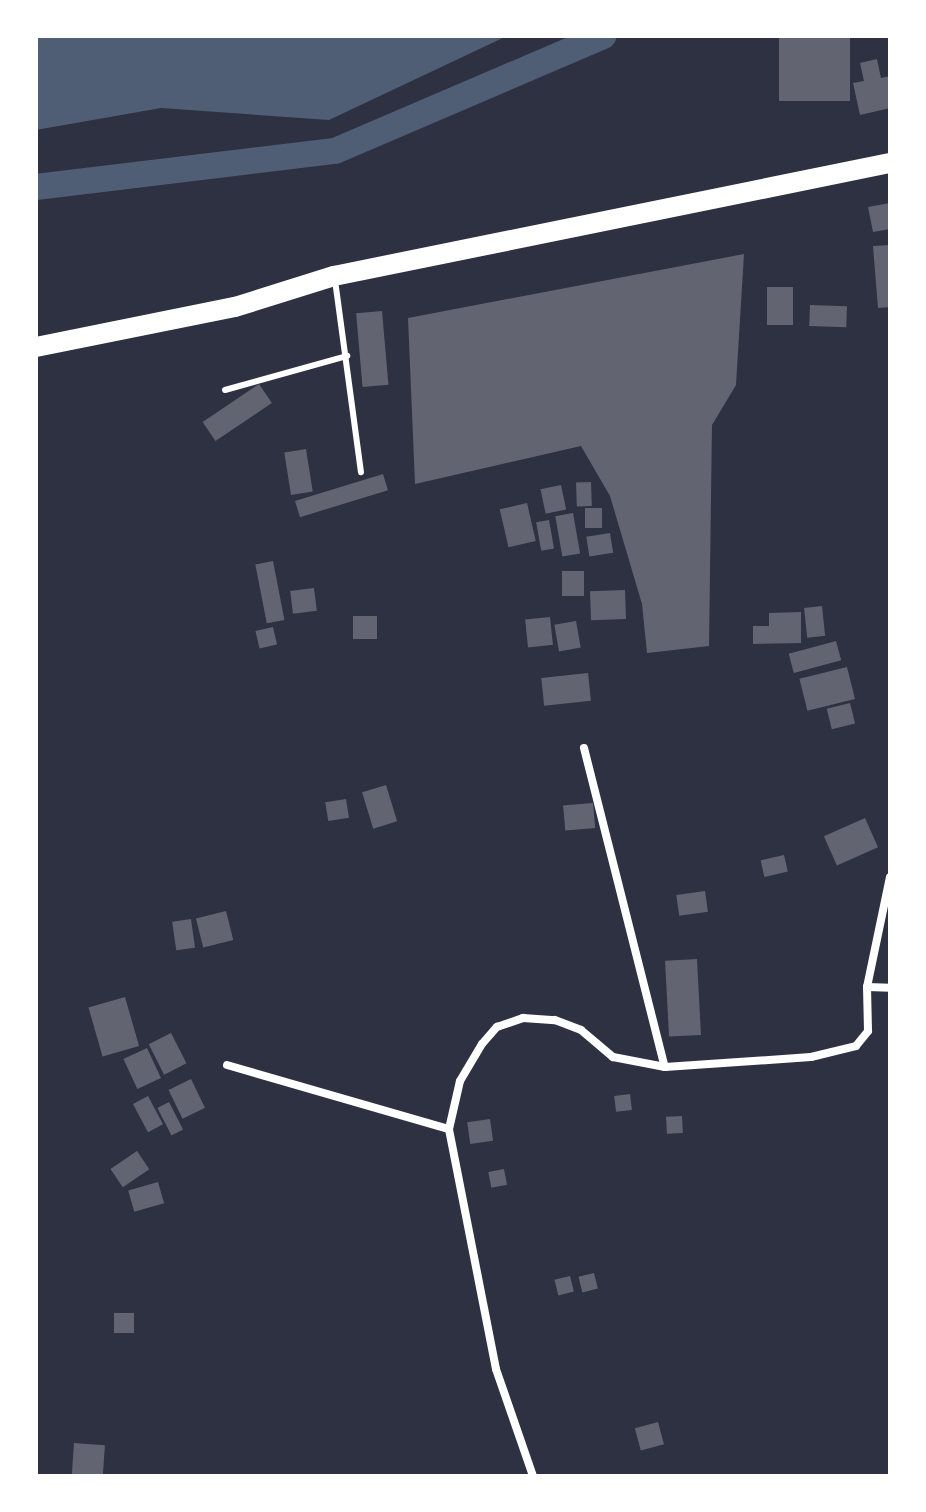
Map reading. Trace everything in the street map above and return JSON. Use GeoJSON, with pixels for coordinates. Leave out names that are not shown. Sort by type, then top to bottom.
{"type":"FeatureCollection","features":[{"type":"Feature","properties":{"kind":"main road"},"geometry":{"type":"LineString","coordinates":[[36,347],[235,307],[334,276],[890,163]]}},
{"type":"Feature","properties":{"kind":"street"},"geometry":{"type":"LineString","coordinates":[[584,748],[665,1067]]}},
{"type":"Feature","properties":{"kind":"street"},"geometry":{"type":"LineString","coordinates":[[533,1476],[496,1369],[449,1129],[460,1081],[482,1044],[497,1027],[523,1018],[555,1020],[581,1030],[613,1057],[665,1067],[811,1057],[856,1046],[868,1031],[867,987],[890,877]]}},
{"type":"Feature","properties":{"kind":"street"},"geometry":{"type":"LineString","coordinates":[[867,987],[890,988]]}},
{"type":"Feature","properties":{"kind":"street"},"geometry":{"type":"LineString","coordinates":[[227,1065],[449,1129]]}},
{"type":"Feature","properties":{"kind":"lane"},"geometry":{"type":"LineString","coordinates":[[334,276],[361,472]]}},
{"type":"Feature","properties":{"kind":"lane"},"geometry":{"type":"LineString","coordinates":[[225,390],[347,356]]}},
{"type":"Feature","properties":{"kind":"water"},"geometry":{"type":"Polygon","coordinates":[[[36,36],[507,36],[329,120],[161,108],[36,130],[36,36]]]}},
{"type":"Feature","properties":{"kind":"building"},"geometry":{"type":"Polygon","coordinates":[[[779,36],[850,36],[850,101],[779,101],[779,36]]]}},
{"type":"Feature","properties":{"kind":"building"},"geometry":{"type":"Polygon","coordinates":[[[877,59],[881,78],[890,76],[890,108],[860,115],[853,83],[864,81],[860,63],[877,59]]]}},
{"type":"Feature","properties":{"kind":"building"},"geometry":{"type":"Polygon","coordinates":[[[890,203],[890,229],[873,232],[868,207],[890,203]]]}},
{"type":"Feature","properties":{"kind":"building"},"geometry":{"type":"Polygon","coordinates":[[[890,245],[890,307],[878,308],[873,246],[890,245]]]}},
{"type":"Feature","properties":{"kind":"building"},"geometry":{"type":"Polygon","coordinates":[[[744,254],[736,385],[712,425],[709,646],[647,653],[642,604],[610,496],[581,446],[415,484],[408,318],[744,254]]]}},
{"type":"Feature","properties":{"kind":"building"},"geometry":{"type":"Polygon","coordinates":[[[767,287],[793,287],[793,325],[767,325],[767,287]]]}},
{"type":"Feature","properties":{"kind":"building"},"geometry":{"type":"Polygon","coordinates":[[[810,305],[847,306],[846,327],[809,326],[810,305]]]}},
{"type":"Feature","properties":{"kind":"building"},"geometry":{"type":"Polygon","coordinates":[[[382,311],[388,385],[363,387],[356,313],[382,311]]]}},
{"type":"Feature","properties":{"kind":"building"},"geometry":{"type":"Polygon","coordinates":[[[259,384],[272,403],[215,441],[203,422],[259,384]]]}},
{"type":"Feature","properties":{"kind":"building"},"geometry":{"type":"Polygon","coordinates":[[[306,449],[313,491],[291,495],[284,452],[306,449]]]}},
{"type":"Feature","properties":{"kind":"building"},"geometry":{"type":"Polygon","coordinates":[[[383,474],[388,490],[300,517],[295,501],[383,474]]]}},
{"type":"Feature","properties":{"kind":"building"},"geometry":{"type":"Polygon","coordinates":[[[591,482],[592,506],[577,507],[576,483],[591,482]]]}},
{"type":"Feature","properties":{"kind":"building"},"geometry":{"type":"Polygon","coordinates":[[[561,485],[566,509],[546,514],[540,489],[561,485]]]}},
{"type":"Feature","properties":{"kind":"building"},"geometry":{"type":"Polygon","coordinates":[[[527,503],[536,541],[508,547],[500,509],[527,503]]]}},
{"type":"Feature","properties":{"kind":"building"},"geometry":{"type":"Polygon","coordinates":[[[585,508],[602,508],[602,528],[585,528],[585,508]]]}},
{"type":"Feature","properties":{"kind":"building"},"geometry":{"type":"Polygon","coordinates":[[[573,513],[580,553],[562,557],[555,516],[573,513]]]}},
{"type":"Feature","properties":{"kind":"building"},"geometry":{"type":"Polygon","coordinates":[[[549,520],[554,549],[541,551],[536,522],[549,520]]]}},
{"type":"Feature","properties":{"kind":"building"},"geometry":{"type":"Polygon","coordinates":[[[610,533],[613,553],[589,557],[586,537],[610,533]]]}},
{"type":"Feature","properties":{"kind":"building"},"geometry":{"type":"Polygon","coordinates":[[[273,561],[284,620],[267,623],[255,564],[273,561]]]}},
{"type":"Feature","properties":{"kind":"building"},"geometry":{"type":"Polygon","coordinates":[[[562,571],[584,571],[584,596],[562,596],[562,571]]]}},
{"type":"Feature","properties":{"kind":"building"},"geometry":{"type":"Polygon","coordinates":[[[314,588],[317,611],[293,614],[290,591],[314,588]]]}},
{"type":"Feature","properties":{"kind":"building"},"geometry":{"type":"Polygon","coordinates":[[[625,590],[626,619],[591,620],[590,591],[625,590]]]}},
{"type":"Feature","properties":{"kind":"building"},"geometry":{"type":"Polygon","coordinates":[[[822,606],[825,636],[807,638],[804,608],[822,606]]]}},
{"type":"Feature","properties":{"kind":"building"},"geometry":{"type":"Polygon","coordinates":[[[801,612],[801,643],[753,644],[753,626],[769,626],[769,613],[801,612]]]}},
{"type":"Feature","properties":{"kind":"building"},"geometry":{"type":"Polygon","coordinates":[[[353,616],[377,616],[377,639],[353,639],[353,616]]]}},
{"type":"Feature","properties":{"kind":"building"},"geometry":{"type":"Polygon","coordinates":[[[550,617],[553,645],[528,647],[525,620],[550,617]]]}},
{"type":"Feature","properties":{"kind":"building"},"geometry":{"type":"Polygon","coordinates":[[[576,621],[581,648],[559,651],[554,625],[576,621]]]}},
{"type":"Feature","properties":{"kind":"building"},"geometry":{"type":"Polygon","coordinates":[[[273,627],[277,645],[260,649],[255,631],[273,627]]]}},
{"type":"Feature","properties":{"kind":"building"},"geometry":{"type":"Polygon","coordinates":[[[836,641],[841,660],[794,673],[789,654],[836,641]]]}},
{"type":"Feature","properties":{"kind":"building"},"geometry":{"type":"Polygon","coordinates":[[[847,667],[855,699],[807,711],[799,679],[847,667]]]}},
{"type":"Feature","properties":{"kind":"building"},"geometry":{"type":"Polygon","coordinates":[[[588,673],[591,701],[544,706],[541,678],[588,673]]]}},
{"type":"Feature","properties":{"kind":"building"},"geometry":{"type":"Polygon","coordinates":[[[850,703],[855,723],[832,729],[827,709],[850,703]]]}},
{"type":"Feature","properties":{"kind":"building"},"geometry":{"type":"Polygon","coordinates":[[[386,785],[397,821],[373,829],[362,792],[386,785]]]}},
{"type":"Feature","properties":{"kind":"building"},"geometry":{"type":"Polygon","coordinates":[[[346,799],[349,818],[328,821],[325,802],[346,799]]]}},
{"type":"Feature","properties":{"kind":"building"},"geometry":{"type":"Polygon","coordinates":[[[593,803],[595,828],[565,831],[563,806],[593,803]]]}},
{"type":"Feature","properties":{"kind":"building"},"geometry":{"type":"Polygon","coordinates":[[[865,818],[878,847],[837,866],[824,836],[865,818]]]}},
{"type":"Feature","properties":{"kind":"building"},"geometry":{"type":"Polygon","coordinates":[[[784,855],[788,872],[764,877],[761,860],[784,855]]]}},
{"type":"Feature","properties":{"kind":"building"},"geometry":{"type":"Polygon","coordinates":[[[705,891],[708,912],[679,916],[676,895],[705,891]]]}},
{"type":"Feature","properties":{"kind":"building"},"geometry":{"type":"Polygon","coordinates":[[[226,911],[233,940],[203,948],[196,918],[226,911]]]}},
{"type":"Feature","properties":{"kind":"building"},"geometry":{"type":"Polygon","coordinates":[[[191,919],[195,948],[176,950],[172,922],[191,919]]]}},
{"type":"Feature","properties":{"kind":"building"},"geometry":{"type":"Polygon","coordinates":[[[697,959],[701,1035],[669,1037],[665,961],[697,959]]]}},
{"type":"Feature","properties":{"kind":"building"},"geometry":{"type":"Polygon","coordinates":[[[125,997],[139,1046],[103,1056],[88,1007],[125,997]]]}},
{"type":"Feature","properties":{"kind":"building"},"geometry":{"type":"Polygon","coordinates":[[[171,1033],[186,1063],[164,1075],[149,1044],[171,1033]]]}},
{"type":"Feature","properties":{"kind":"building"},"geometry":{"type":"Polygon","coordinates":[[[147,1048],[161,1078],[137,1089],[123,1059],[147,1048]]]}},
{"type":"Feature","properties":{"kind":"building"},"geometry":{"type":"Polygon","coordinates":[[[191,1079],[205,1108],[183,1119],[169,1090],[191,1079]]]}},
{"type":"Feature","properties":{"kind":"building"},"geometry":{"type":"Polygon","coordinates":[[[630,1094],[632,1110],[616,1112],[614,1096],[630,1094]]]}},
{"type":"Feature","properties":{"kind":"building"},"geometry":{"type":"Polygon","coordinates":[[[148,1096],[163,1124],[148,1132],[133,1104],[148,1096]]]}},
{"type":"Feature","properties":{"kind":"building"},"geometry":{"type":"Polygon","coordinates":[[[169,1102],[183,1130],[171,1136],[157,1108],[169,1102]]]}},
{"type":"Feature","properties":{"kind":"building"},"geometry":{"type":"Polygon","coordinates":[[[682,1116],[683,1133],[667,1134],[666,1117],[682,1116]]]}},
{"type":"Feature","properties":{"kind":"building"},"geometry":{"type":"Polygon","coordinates":[[[490,1119],[493,1141],[470,1144],[467,1122],[490,1119]]]}},
{"type":"Feature","properties":{"kind":"building"},"geometry":{"type":"Polygon","coordinates":[[[137,1151],[149,1169],[123,1187],[110,1169],[137,1151]]]}},
{"type":"Feature","properties":{"kind":"building"},"geometry":{"type":"Polygon","coordinates":[[[504,1169],[507,1185],[491,1188],[488,1172],[504,1169]]]}},
{"type":"Feature","properties":{"kind":"building"},"geometry":{"type":"Polygon","coordinates":[[[158,1182],[164,1203],[134,1212],[128,1191],[158,1182]]]}},
{"type":"Feature","properties":{"kind":"building"},"geometry":{"type":"Polygon","coordinates":[[[594,1273],[598,1289],[582,1292],[578,1277],[594,1273]]]}},
{"type":"Feature","properties":{"kind":"building"},"geometry":{"type":"Polygon","coordinates":[[[570,1276],[574,1292],[558,1295],[554,1280],[570,1276]]]}},
{"type":"Feature","properties":{"kind":"building"},"geometry":{"type":"Polygon","coordinates":[[[114,1313],[134,1313],[134,1333],[114,1333],[114,1313]]]}},
{"type":"Feature","properties":{"kind":"building"},"geometry":{"type":"Polygon","coordinates":[[[658,1422],[664,1444],[641,1450],[635,1428],[658,1422]]]}},
{"type":"Feature","properties":{"kind":"building"},"geometry":{"type":"Polygon","coordinates":[[[74,1443],[105,1445],[103,1476],[72,1475],[74,1443]]]}},
{"type":"Feature","properties":{"kind":"waterway"},"geometry":{"type":"LineString","coordinates":[[36,187],[335,151],[603,36]]}}]}
